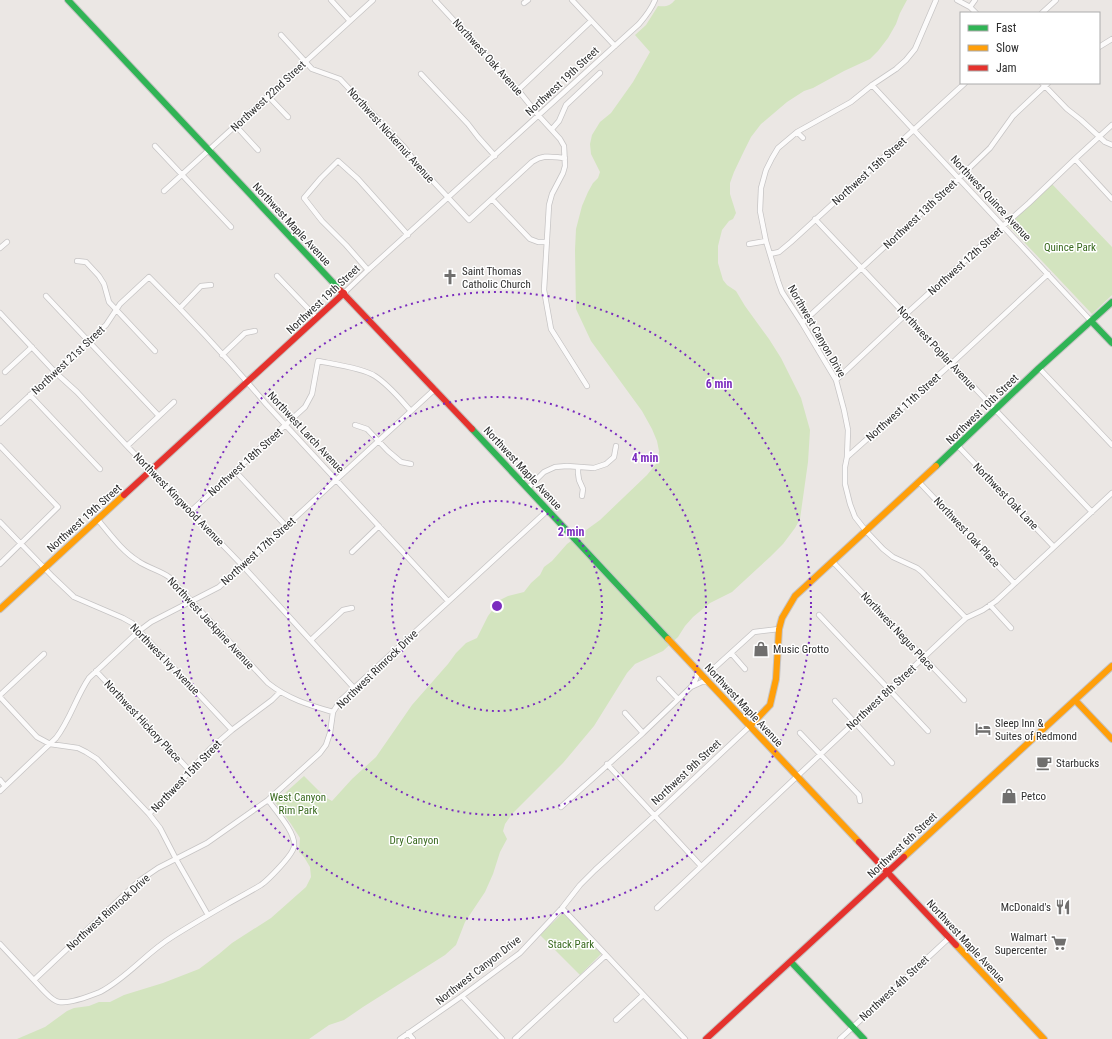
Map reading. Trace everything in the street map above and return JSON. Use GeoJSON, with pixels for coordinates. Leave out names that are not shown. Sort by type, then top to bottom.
{"type":"FeatureCollection","features":[{"type":"Feature","properties":{"kind":"main road","name":"Northwest Maple Avenue"},"geometry":{"type":"LineString","coordinates":[[68,0],[1044,1039]]}},
{"type":"Feature","properties":{"kind":"main road","name":"Northwest 19th Street"},"geometry":{"type":"LineString","coordinates":[[0,609],[344,293]]}},
{"type":"Feature","properties":{"kind":"main road","name":"Northwest 10th Street"},"geometry":{"type":"LineString","coordinates":[[866,531],[958,446],[1039,368],[1112,302]]}},
{"type":"Feature","properties":{"kind":"main road","name":"Northwest Quince Avenue"},"geometry":{"type":"LineString","coordinates":[[1091,321],[1112,344]]}},
{"type":"Feature","properties":{"kind":"main road"},"geometry":{"type":"LineString","coordinates":[[779,629],[782,618],[795,596],[866,531]]}},
{"type":"Feature","properties":{"kind":"main road","name":"Northwest 9th Street"},"geometry":{"type":"LineString","coordinates":[[750,726],[770,705],[776,679],[779,629]]}},
{"type":"Feature","properties":{"kind":"main road","name":"Northwest 6th Street"},"geometry":{"type":"LineString","coordinates":[[706,1039],[1112,666]]}},
{"type":"Feature","properties":{"kind":"main road"},"geometry":{"type":"LineString","coordinates":[[1075,700],[1112,739]]}},
{"type":"Feature","properties":{"kind":"main road"},"geometry":{"type":"LineString","coordinates":[[791,962],[864,1039]]}},
{"type":"Feature","properties":{"kind":"street"},"geometry":{"type":"LineString","coordinates":[[331,0],[350,20]]}},
{"type":"Feature","properties":{"kind":"street","name":"Northwest 22nd Street"},"geometry":{"type":"LineString","coordinates":[[164,191],[373,0]]}},
{"type":"Feature","properties":{"kind":"street","name":"Northwest Oak Avenue"},"geometry":{"type":"LineString","coordinates":[[435,0],[518,90],[539,116],[552,128],[564,146],[565,158]]}},
{"type":"Feature","properties":{"kind":"street"},"geometry":{"type":"LineString","coordinates":[[572,0],[615,46]]}},
{"type":"Feature","properties":{"kind":"street","name":"Northwest 19th Street"},"geometry":{"type":"LineString","coordinates":[[344,293],[639,24],[653,6],[655,0]]}},
{"type":"Feature","properties":{"kind":"street","name":"Northwest Canyon Drive"},"geometry":{"type":"LineString","coordinates":[[866,531],[856,517],[845,484],[848,430],[836,380],[782,292],[766,241],[760,211],[761,188],[766,170],[778,148],[797,132],[851,102],[906,60],[915,49],[936,0]]}},
{"type":"Feature","properties":{"kind":"street"},"geometry":{"type":"LineString","coordinates":[[957,0],[970,7],[975,12]]}},
{"type":"Feature","properties":{"kind":"street"},"geometry":{"type":"LineString","coordinates":[[970,7],[975,0]]}},
{"type":"Feature","properties":{"kind":"street"},"geometry":{"type":"LineString","coordinates":[[1043,12],[1056,0]]}},
{"type":"Feature","properties":{"kind":"street"},"geometry":{"type":"LineString","coordinates":[[518,90],[591,21]]}},
{"type":"Feature","properties":{"kind":"street","name":"Northwest Nickernut Avenue"},"geometry":{"type":"LineString","coordinates":[[281,35],[312,69],[340,79],[405,148],[416,163],[469,220],[492,199]]}},
{"type":"Feature","properties":{"kind":"street"},"geometry":{"type":"LineString","coordinates":[[1100,46],[1112,39]]}},
{"type":"Feature","properties":{"kind":"street"},"geometry":{"type":"LineString","coordinates":[[552,128],[559,120],[566,105],[600,73]]}},
{"type":"Feature","properties":{"kind":"street"},"geometry":{"type":"LineString","coordinates":[[421,74],[468,124],[495,156]]}},
{"type":"Feature","properties":{"kind":"street","name":"Northwest 15th Street"},"geometry":{"type":"LineString","coordinates":[[770,254],[779,252],[791,242],[964,84]]}},
{"type":"Feature","properties":{"kind":"street"},"geometry":{"type":"LineString","coordinates":[[1045,84],[1061,104],[1105,142],[1112,146]]}},
{"type":"Feature","properties":{"kind":"street","name":"Northwest 13th Street"},"geometry":{"type":"LineString","coordinates":[[802,323],[990,148],[1013,116],[1045,84]]}},
{"type":"Feature","properties":{"kind":"street","name":"Northwest Quince Avenue"},"geometry":{"type":"LineString","coordinates":[[872,85],[1091,321]]}},
{"type":"Feature","properties":{"kind":"street"},"geometry":{"type":"LineString","coordinates":[[268,96],[288,117]]}},
{"type":"Feature","properties":{"kind":"street","name":"Northwest 12th Street"},"geometry":{"type":"LineString","coordinates":[[836,380],[1112,125]]}},
{"type":"Feature","properties":{"kind":"street"},"geometry":{"type":"LineString","coordinates":[[236,126],[258,150]]}},
{"type":"Feature","properties":{"kind":"street"},"geometry":{"type":"LineString","coordinates":[[797,132],[803,138]]}},
{"type":"Feature","properties":{"kind":"street"},"geometry":{"type":"LineString","coordinates":[[155,146],[231,227]]}},
{"type":"Feature","properties":{"kind":"street"},"geometry":{"type":"LineString","coordinates":[[547,242],[538,242],[530,239],[492,199],[532,162],[539,157],[546,156],[565,158],[565,166],[552,194],[549,205],[547,242],[544,290],[551,329],[587,386]]}},
{"type":"Feature","properties":{"kind":"street"},"geometry":{"type":"LineString","coordinates":[[1075,159],[1112,199]]}},
{"type":"Feature","properties":{"kind":"street"},"geometry":{"type":"LineString","coordinates":[[368,270],[322,221],[304,198],[338,161],[358,179],[408,235]]}},
{"type":"Feature","properties":{"kind":"street","name":"Northwest Poplar Avenue"},"geometry":{"type":"LineString","coordinates":[[815,219],[1092,512]]}},
{"type":"Feature","properties":{"kind":"street"},"geometry":{"type":"LineString","coordinates":[[749,244],[766,241]]}},
{"type":"Feature","properties":{"kind":"street"},"geometry":{"type":"LineString","coordinates":[[0,248],[7,242]]}},
{"type":"Feature","properties":{"kind":"street"},"geometry":{"type":"LineString","coordinates":[[77,261],[86,262],[99,276],[104,284],[109,302],[155,351]]}},
{"type":"Feature","properties":{"kind":"street","name":"Northwest 11th Street"},"geometry":{"type":"LineString","coordinates":[[847,457],[952,364],[1048,274]]}},
{"type":"Feature","properties":{"kind":"street"},"geometry":{"type":"LineString","coordinates":[[277,276],[317,318]]}},
{"type":"Feature","properties":{"kind":"street","name":"Northwest 21st Street"},"geometry":{"type":"LineString","coordinates":[[0,423],[106,325],[120,304],[149,277]]}},
{"type":"Feature","properties":{"kind":"street","name":"Northwest Larch Avenue"},"geometry":{"type":"LineString","coordinates":[[149,277],[180,308],[448,601]]}},
{"type":"Feature","properties":{"kind":"street"},"geometry":{"type":"LineString","coordinates":[[180,308],[202,286],[211,285]]}},
{"type":"Feature","properties":{"kind":"street"},"geometry":{"type":"LineString","coordinates":[[46,296],[159,416]]}},
{"type":"Feature","properties":{"kind":"street","name":"Northwest Kingwood Avenue"},"geometry":{"type":"LineString","coordinates":[[0,313],[242,565],[354,688]]}},
{"type":"Feature","properties":{"kind":"street"},"geometry":{"type":"LineString","coordinates":[[222,355],[245,333],[255,331]]}},
{"type":"Feature","properties":{"kind":"street"},"geometry":{"type":"LineString","coordinates":[[5,372],[32,348]]}},
{"type":"Feature","properties":{"kind":"street","name":"Northwest 18th Street"},"geometry":{"type":"LineString","coordinates":[[191,511],[305,407],[312,394],[318,361],[361,370],[374,375],[387,385],[411,411]]}},
{"type":"Feature","properties":{"kind":"street"},"geometry":{"type":"LineString","coordinates":[[1039,368],[1112,445]]}},
{"type":"Feature","properties":{"kind":"street","name":"Northwest 17th Street"},"geometry":{"type":"LineString","coordinates":[[0,791],[62,731],[84,685],[96,671],[139,631],[164,614],[218,586],[337,480],[435,389]]}},
{"type":"Feature","properties":{"kind":"street"},"geometry":{"type":"LineString","coordinates":[[30,395],[100,469]]}},
{"type":"Feature","properties":{"kind":"street"},"geometry":{"type":"LineString","coordinates":[[127,446],[174,402]]}},
{"type":"Feature","properties":{"kind":"street"},"geometry":{"type":"LineString","coordinates":[[355,425],[367,429],[378,442],[402,462],[410,464]]}},
{"type":"Feature","properties":{"kind":"street"},"geometry":{"type":"LineString","coordinates":[[0,446],[58,507],[0,564]]}},
{"type":"Feature","properties":{"kind":"street"},"geometry":{"type":"LineString","coordinates":[[528,488],[544,472],[555,467],[567,466],[594,468],[606,464],[614,457],[616,446]]}},
{"type":"Feature","properties":{"kind":"street","name":"Northwest Oak Lane"},"geometry":{"type":"LineString","coordinates":[[958,446],[1054,547]]}},
{"type":"Feature","properties":{"kind":"street"},"geometry":{"type":"LineString","coordinates":[[578,467],[579,480],[583,489],[582,496]]}},
{"type":"Feature","properties":{"kind":"street"},"geometry":{"type":"LineString","coordinates":[[235,471],[286,526]]}},
{"type":"Feature","properties":{"kind":"street","name":"Northwest Oak Place"},"geometry":{"type":"LineString","coordinates":[[919,482],[1014,583]]}},
{"type":"Feature","properties":{"kind":"street","name":"Northwest 8th Street"},"geometry":{"type":"LineString","coordinates":[[657,908],[966,618],[990,605],[1112,493]]}},
{"type":"Feature","properties":{"kind":"street","name":"Northwest Rimrock Drive"},"geometry":{"type":"LineString","coordinates":[[34,980],[139,882],[158,868],[207,843],[268,800],[320,753],[326,745],[330,733],[333,712],[340,701],[548,510]]}},
{"type":"Feature","properties":{"kind":"street","name":"Northwest Jackpine Avenue"},"geometry":{"type":"LineString","coordinates":[[98,520],[132,557],[169,577],[268,683],[280,692],[306,704],[333,712]]}},
{"type":"Feature","properties":{"kind":"street","name":"Northwest Ivy Avenue"},"geometry":{"type":"LineString","coordinates":[[0,522],[63,588],[74,597],[124,618],[132,623],[232,730]]}},
{"type":"Feature","properties":{"kind":"street"},"geometry":{"type":"LineString","coordinates":[[352,552],[379,526]]}},
{"type":"Feature","properties":{"kind":"street"},"geometry":{"type":"LineString","coordinates":[[866,531],[893,557],[917,568],[922,572],[966,618]]}},
{"type":"Feature","properties":{"kind":"street","name":"Northwest Negus Place"},"geometry":{"type":"LineString","coordinates":[[833,562],[964,700]]}},
{"type":"Feature","properties":{"kind":"street"},"geometry":{"type":"LineString","coordinates":[[990,605],[1011,628]]}},
{"type":"Feature","properties":{"kind":"street"},"geometry":{"type":"LineString","coordinates":[[311,640],[343,610],[352,608]]}},
{"type":"Feature","properties":{"kind":"street"},"geometry":{"type":"LineString","coordinates":[[819,615],[928,731]]}},
{"type":"Feature","properties":{"kind":"street"},"geometry":{"type":"LineString","coordinates":[[711,671],[754,632],[779,629]]}},
{"type":"Feature","properties":{"kind":"street"},"geometry":{"type":"LineString","coordinates":[[731,653],[745,669]]}},
{"type":"Feature","properties":{"kind":"street"},"geometry":{"type":"LineString","coordinates":[[44,654],[0,696],[37,737],[50,744],[78,748],[97,759],[149,814],[160,828],[208,915]]}},
{"type":"Feature","properties":{"kind":"street"},"geometry":{"type":"LineString","coordinates":[[561,807],[643,733],[691,687],[697,678],[698,673],[696,668]]}},
{"type":"Feature","properties":{"kind":"street","name":"Northwest Hickory Place"},"geometry":{"type":"LineString","coordinates":[[96,671],[190,771]]}},
{"type":"Feature","properties":{"kind":"street"},"geometry":{"type":"LineString","coordinates":[[659,679],[678,700]]}},
{"type":"Feature","properties":{"kind":"street"},"geometry":{"type":"LineString","coordinates":[[691,687],[702,682],[709,682]]}},
{"type":"Feature","properties":{"kind":"street","name":"Northwest 15th Street"},"geometry":{"type":"LineString","coordinates":[[149,814],[210,749],[280,692]]}},
{"type":"Feature","properties":{"kind":"street"},"geometry":{"type":"LineString","coordinates":[[835,701],[892,763]]}},
{"type":"Feature","properties":{"kind":"street"},"geometry":{"type":"LineString","coordinates":[[625,714],[643,733]]}},
{"type":"Feature","properties":{"kind":"street","name":"Northwest 9th Street"},"geometry":{"type":"LineString","coordinates":[[562,908],[580,885],[595,870],[750,726]]}},
{"type":"Feature","properties":{"kind":"street"},"geometry":{"type":"LineString","coordinates":[[800,733],[858,795],[860,801]]}},
{"type":"Feature","properties":{"kind":"street"},"geometry":{"type":"LineString","coordinates":[[607,764],[701,866]]}},
{"type":"Feature","properties":{"kind":"street"},"geometry":{"type":"LineString","coordinates":[[0,780],[5,786]]}},
{"type":"Feature","properties":{"kind":"street"},"geometry":{"type":"LineString","coordinates":[[0,944],[44,992],[58,1002],[65,1002],[99,992],[122,978],[160,944],[262,884],[291,855],[294,847],[294,838],[268,800]]}},
{"type":"Feature","properties":{"kind":"street"},"geometry":{"type":"LineString","coordinates":[[562,908],[685,1039]]}},
{"type":"Feature","properties":{"kind":"street","name":"Northwest Canyon Drive"},"geometry":{"type":"LineString","coordinates":[[400,1039],[520,953],[562,908]]}},
{"type":"Feature","properties":{"kind":"street","name":"Northwest 4th Street"},"geometry":{"type":"LineString","coordinates":[[840,1039],[949,938]]}},
{"type":"Feature","properties":{"kind":"street"},"geometry":{"type":"LineString","coordinates":[[515,1039],[606,955]]}},
{"type":"Feature","properties":{"kind":"street"},"geometry":{"type":"LineString","coordinates":[[616,1020],[643,995]]}},
{"type":"Feature","properties":{"kind":"street"},"geometry":{"type":"LineString","coordinates":[[462,996],[502,1039]]}},
{"type":"Feature","properties":{"kind":"street"},"geometry":{"type":"LineString","coordinates":[[408,1033],[413,1039]]}},
{"type":"Feature","properties":{"kind":"green space","name":"Dry Canyon"},"geometry":{"type":"Polygon","coordinates":[[[675,0],[907,0],[888,38],[870,59],[813,88],[804,91],[787,102],[761,124],[751,137],[730,183],[730,194],[736,213],[733,219],[729,221],[722,230],[718,246],[718,263],[723,280],[727,285],[736,291],[781,358],[801,398],[810,430],[808,462],[800,519],[795,528],[783,544],[732,592],[710,603],[693,617],[678,637],[663,651],[635,664],[627,673],[594,726],[563,763],[512,814],[505,824],[503,831],[507,839],[500,852],[485,892],[465,922],[456,945],[445,955],[344,1020],[329,1025],[309,1039],[17,1039],[45,1027],[67,1011],[74,1008],[89,1006],[99,1002],[110,1002],[124,995],[163,983],[199,969],[232,943],[271,918],[306,887],[311,877],[310,867],[299,852],[300,838],[275,802],[304,776],[325,797],[332,801],[352,779],[376,757],[412,705],[456,653],[466,643],[477,638],[488,616],[500,600],[508,596],[524,592],[540,575],[544,567],[552,561],[567,544],[600,520],[647,475],[656,464],[659,451],[652,429],[642,411],[591,341],[576,309],[575,250],[576,229],[582,206],[588,192],[598,178],[600,172],[591,154],[590,144],[592,135],[600,122],[611,113],[633,82],[650,52],[635,35],[646,25],[658,6],[668,6],[675,0]]]}},
{"type":"Feature","properties":{"kind":"green space","name":"Quince Park"},"geometry":{"type":"Polygon","coordinates":[[[1052,184],[1112,247],[1112,295],[1092,314],[1008,225],[1052,184]]]}},
{"type":"Feature","properties":{"kind":"green space","name":"Stack Park"},"geometry":{"type":"Polygon","coordinates":[[[563,913],[602,953],[580,975],[540,935],[563,913]]]}},
{"type":"Feature","properties":{"kind":"traffic: fast"},"geometry":{"type":"LineString","coordinates":[[68,0],[340,290]]}},
{"type":"Feature","properties":{"kind":"traffic: fast"},"geometry":{"type":"LineString","coordinates":[[936,466],[1039,368],[1112,302]]}},
{"type":"Feature","properties":{"kind":"traffic: fast"},"geometry":{"type":"LineString","coordinates":[[1091,321],[1112,343]]}},
{"type":"Feature","properties":{"kind":"traffic: fast"},"geometry":{"type":"LineString","coordinates":[[472,429],[668,639]]}},
{"type":"Feature","properties":{"kind":"traffic: fast"},"geometry":{"type":"LineString","coordinates":[[791,962],[864,1039]]}},
{"type":"Feature","properties":{"kind":"traffic: slow"},"geometry":{"type":"LineString","coordinates":[[750,726],[770,705],[776,679],[779,629],[782,618],[795,596],[936,466]]}},
{"type":"Feature","properties":{"kind":"traffic: slow"},"geometry":{"type":"LineString","coordinates":[[0,609],[124,495]]}},
{"type":"Feature","properties":{"kind":"traffic: slow"},"geometry":{"type":"LineString","coordinates":[[668,639],[859,842]]}},
{"type":"Feature","properties":{"kind":"traffic: slow"},"geometry":{"type":"LineString","coordinates":[[904,857],[1112,666]]}},
{"type":"Feature","properties":{"kind":"traffic: slow"},"geometry":{"type":"LineString","coordinates":[[1075,700],[1112,739]]}},
{"type":"Feature","properties":{"kind":"traffic: slow"},"geometry":{"type":"LineString","coordinates":[[956,945],[1044,1039]]}},
{"type":"Feature","properties":{"kind":"traffic: jam"},"geometry":{"type":"LineString","coordinates":[[340,290],[472,429]]}},
{"type":"Feature","properties":{"kind":"traffic: jam"},"geometry":{"type":"LineString","coordinates":[[124,495],[344,293]]}},
{"type":"Feature","properties":{"kind":"traffic: jam"},"geometry":{"type":"LineString","coordinates":[[859,842],[956,945]]}},
{"type":"Feature","properties":{"kind":"traffic: jam"},"geometry":{"type":"LineString","coordinates":[[706,1039],[904,857]]}},
{"type":"Feature","properties":{"kind":"place","name":"Saint Thomas Catholic Church"},"geometry":{"type":"Point","coordinates":[450,277]}},
{"type":"Feature","properties":{"kind":"place","name":"Music Grotto"},"geometry":{"type":"Point","coordinates":[761,649]}},
{"type":"Feature","properties":{"kind":"place","name":"Sleep Inn & Suites of Redmond"},"geometry":{"type":"Point","coordinates":[983,729]}},
{"type":"Feature","properties":{"kind":"place","name":"Starbucks"},"geometry":{"type":"Point","coordinates":[1044,763]}},
{"type":"Feature","properties":{"kind":"place","name":"Petco"},"geometry":{"type":"Point","coordinates":[1009,796]}},
{"type":"Feature","properties":{"kind":"place","name":"McDonald's"},"geometry":{"type":"Point","coordinates":[1063,907]}},
{"type":"Feature","properties":{"kind":"place","name":"Walmart Supercenter"},"geometry":{"type":"Point","coordinates":[1059,943]}},
{"type":"Feature","properties":{"kind":"park label","name":"West Canyon Rim Park"},"geometry":{"type":"Point","coordinates":[298,803]}}]}
